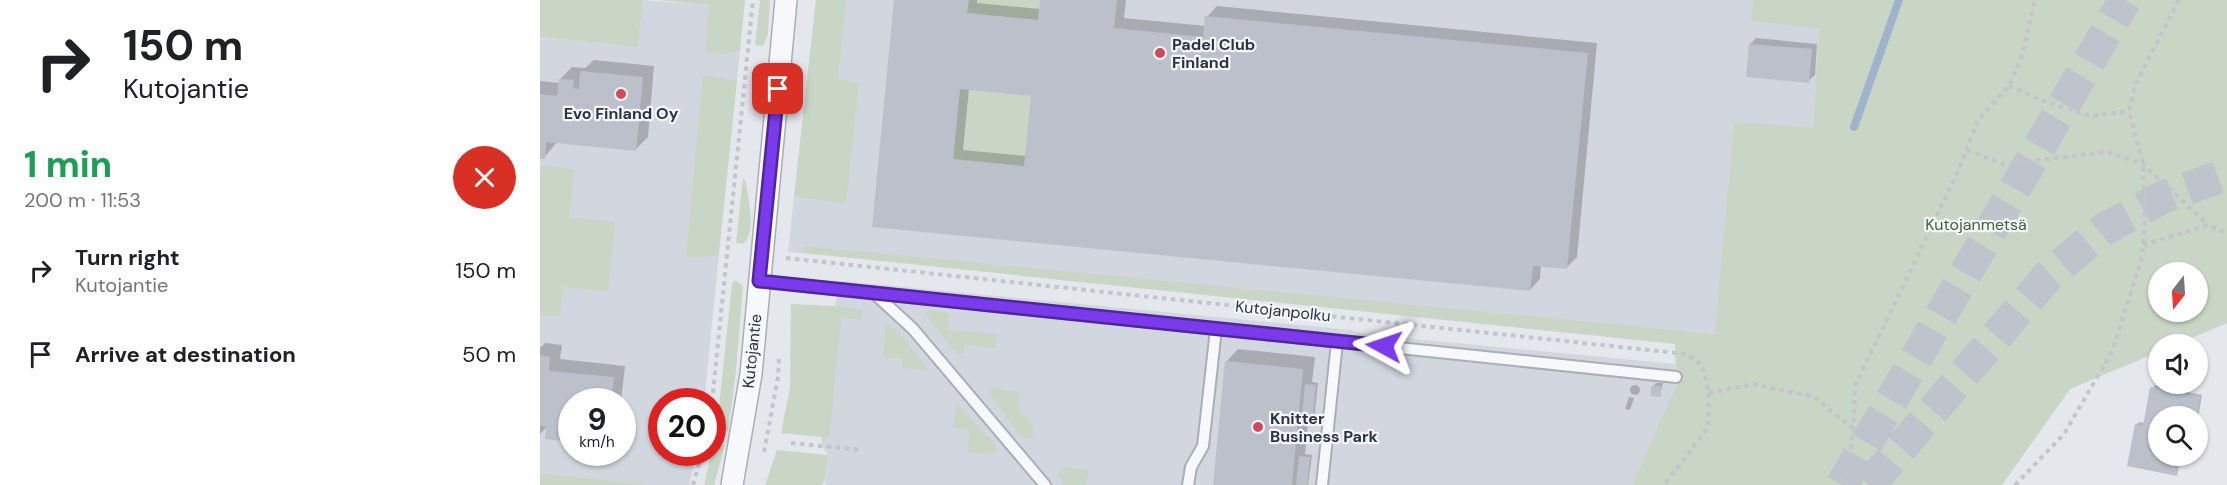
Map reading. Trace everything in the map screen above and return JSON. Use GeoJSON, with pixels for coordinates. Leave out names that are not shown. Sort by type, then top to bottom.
{"type":"FeatureCollection","features":[{"type":"Feature","properties":{"kind":"street","name":"Kutojantie"},"geometry":{"type":"LineString","coordinates":[[732,485],[752,374],[786,0]]}},
{"type":"Feature","properties":{"kind":"lane"},"geometry":{"type":"LineString","coordinates":[[759,281],[1676,377]]}},
{"type":"Feature","properties":{"kind":"lane"},"geometry":{"type":"LineString","coordinates":[[874,294],[913,329],[1045,485]]}},
{"type":"Feature","properties":{"kind":"lane"},"geometry":{"type":"LineString","coordinates":[[1188,485],[1191,467],[1203,446],[1216,329]]}},
{"type":"Feature","properties":{"kind":"lane"},"geometry":{"type":"LineString","coordinates":[[1322,485],[1337,342]]}},
{"type":"Feature","properties":{"kind":"path"},"geometry":{"type":"LineString","coordinates":[[712,388],[753,0]]}},
{"type":"Feature","properties":{"kind":"path"},"geometry":{"type":"LineString","coordinates":[[1845,485],[1853,429],[1855,386],[1967,150],[1978,120],[2009,86],[2022,56],[2035,0]]}},
{"type":"Feature","properties":{"kind":"path"},"geometry":{"type":"LineString","coordinates":[[2015,485],[2064,434],[2112,352],[2141,261],[2143,245],[2143,164],[2129,111],[2135,86],[2179,0]]}},
{"type":"Feature","properties":{"kind":"path"},"geometry":{"type":"LineString","coordinates":[[2009,86],[2046,102],[2091,116],[2129,111]]}},
{"type":"Feature","properties":{"kind":"path"},"geometry":{"type":"LineString","coordinates":[[1967,150],[2002,164],[2108,152],[2143,164],[2208,225],[2227,233]]}},
{"type":"Feature","properties":{"kind":"path"},"geometry":{"type":"LineString","coordinates":[[2143,245],[2208,225]]}},
{"type":"Feature","properties":{"kind":"path","name":"Kutojanpolku"},"geometry":{"type":"LineString","coordinates":[[761,259],[783,258],[1686,354],[1702,364],[1710,393],[1708,428],[1664,485]]}},
{"type":"Feature","properties":{"kind":"path"},"geometry":{"type":"LineString","coordinates":[[1710,393],[1752,384],[1814,397],[1853,429]]}},
{"type":"Feature","properties":{"kind":"path"},"geometry":{"type":"LineString","coordinates":[[791,443],[862,450]]}},
{"type":"Feature","properties":{"kind":"path"},"geometry":{"type":"LineString","coordinates":[[693,485],[698,466]]}},
{"type":"Feature","properties":{"kind":"shaded area"},"geometry":{"type":"Polygon","coordinates":[[[643,0],[710,5],[726,54],[740,50],[705,388],[648,388],[648,466],[694,466],[689,485],[650,485],[540,473],[540,37],[638,47],[643,0]]]}},
{"type":"Feature","properties":{"kind":"shaded area"},"geometry":{"type":"Polygon","coordinates":[[[816,0],[1821,0],[1813,129],[1734,123],[1716,334],[788,252],[816,0]]]}},
{"type":"Feature","properties":{"kind":"shaded area"},"geometry":{"type":"Polygon","coordinates":[[[841,281],[1675,364],[1676,385],[1632,485],[825,485],[828,455],[822,446],[822,435],[835,306],[841,281]]]}},
{"type":"Feature","properties":{"kind":"green space"},"geometry":{"type":"Polygon","coordinates":[[[540,0],[643,0],[638,47],[540,37],[540,0]]]}},
{"type":"Feature","properties":{"kind":"green space"},"geometry":{"type":"Polygon","coordinates":[[[658,0],[745,0],[740,50],[726,54],[705,53],[709,5],[658,0]]]}},
{"type":"Feature","properties":{"kind":"green space"},"geometry":{"type":"Polygon","coordinates":[[[760,0],[770,0],[768,34],[763,46],[755,45],[760,0]]]}},
{"type":"Feature","properties":{"kind":"green space"},"geometry":{"type":"Polygon","coordinates":[[[816,0],[846,0],[838,79],[859,83],[846,203],[794,197],[816,0]]]}},
{"type":"Feature","properties":{"kind":"green space"},"geometry":{"type":"Polygon","coordinates":[[[969,0],[1040,0],[1038,20],[967,13],[969,0]]]}},
{"type":"Feature","properties":{"kind":"green space","name":"Kutojanmetsä"},"geometry":{"type":"Polygon","coordinates":[[[1753,0],[2227,0],[2227,323],[2201,334],[2148,334],[2148,356],[2070,389],[2002,485],[1632,485],[1676,385],[1675,344],[804,253],[804,246],[1715,334],[1734,122],[1813,128],[1819,28],[1751,21],[1753,0]]]}},
{"type":"Feature","properties":{"kind":"green space"},"geometry":{"type":"Polygon","coordinates":[[[703,75],[737,81],[718,256],[686,257],[703,75]]]}},
{"type":"Feature","properties":{"kind":"green space"},"geometry":{"type":"Polygon","coordinates":[[[960,89],[1031,96],[1024,166],[954,159],[960,89]]]}},
{"type":"Feature","properties":{"kind":"green space"},"geometry":{"type":"Polygon","coordinates":[[[540,165],[574,169],[569,217],[615,222],[608,291],[563,287],[560,316],[540,316],[540,165]]]}},
{"type":"Feature","properties":{"kind":"green space"},"geometry":{"type":"Polygon","coordinates":[[[743,178],[746,182],[751,223],[747,239],[743,244],[736,243],[743,178]]]}},
{"type":"Feature","properties":{"kind":"green space"},"geometry":{"type":"Polygon","coordinates":[[[735,280],[743,286],[728,432],[726,431],[726,388],[721,388],[732,284],[735,280]]]}},
{"type":"Feature","properties":{"kind":"green space"},"geometry":{"type":"Polygon","coordinates":[[[791,304],[863,310],[861,320],[841,318],[829,438],[781,433],[790,388],[791,304]]]}},
{"type":"Feature","properties":{"kind":"green space"},"geometry":{"type":"Polygon","coordinates":[[[929,310],[949,313],[948,330],[997,334],[995,348],[965,344],[964,352],[958,355],[926,315],[929,310]]]}},
{"type":"Feature","properties":{"kind":"green space"},"geometry":{"type":"Polygon","coordinates":[[[886,323],[900,334],[929,370],[902,368],[902,359],[883,357],[886,323]]]}},
{"type":"Feature","properties":{"kind":"green space"},"geometry":{"type":"Polygon","coordinates":[[[991,388],[1020,392],[1018,408],[1033,425],[1032,439],[1021,437],[989,393],[991,388]]]}},
{"type":"Feature","properties":{"kind":"green space"},"geometry":{"type":"Polygon","coordinates":[[[956,402],[995,444],[996,449],[992,455],[968,452],[969,430],[953,428],[956,402]]]}},
{"type":"Feature","properties":{"kind":"green space"},"geometry":{"type":"Polygon","coordinates":[[[777,450],[828,455],[825,480],[822,485],[765,485],[777,450]]]}},
{"type":"Feature","properties":{"kind":"green space"},"geometry":{"type":"Polygon","coordinates":[[[708,466],[719,466],[714,485],[704,485],[708,466]]]}},
{"type":"Feature","properties":{"kind":"green space"},"geometry":{"type":"Polygon","coordinates":[[[1064,467],[1088,470],[1086,485],[1064,485],[1057,474],[1064,467]]]}},
{"type":"Feature","properties":{"kind":"green space"},"geometry":{"type":"Polygon","coordinates":[[[540,473],[651,485],[540,485],[540,473]]]}},
{"type":"Feature","properties":{"kind":"building"},"geometry":{"type":"Polygon","coordinates":[[[894,0],[969,0],[967,13],[1038,20],[1040,0],[1117,0],[1114,28],[1203,37],[1205,16],[1588,53],[1567,269],[1533,266],[1530,291],[872,227],[894,0]],[[960,89],[953,159],[1024,166],[1031,96],[960,89]]]}},
{"type":"Feature","properties":{"kind":"building"},"geometry":{"type":"Polygon","coordinates":[[[1749,44],[1812,49],[1809,83],[1746,77],[1749,44]]]}},
{"type":"Feature","properties":{"kind":"building"},"geometry":{"type":"Polygon","coordinates":[[[580,71],[643,77],[636,151],[546,142],[545,159],[540,159],[540,94],[557,96],[559,79],[574,80],[573,88],[579,89],[580,71]]]}},
{"type":"Feature","properties":{"kind":"building"},"geometry":{"type":"Polygon","coordinates":[[[540,355],[550,357],[549,371],[614,377],[613,388],[558,388],[558,440],[545,439],[546,427],[540,426],[540,355]]]}},
{"type":"Feature","properties":{"kind":"building","name":"Knitter Business Park"},"geometry":{"type":"Polygon","coordinates":[[[1225,361],[1303,369],[1292,485],[1213,485],[1225,361]]]}},
{"type":"Feature","properties":{"kind":"building"},"geometry":{"type":"Polygon","coordinates":[[[1305,384],[1316,385],[1312,425],[1301,424],[1305,384]]]}},
{"type":"Feature","properties":{"kind":"building"},"geometry":{"type":"Polygon","coordinates":[[[1651,386],[1661,386],[1661,397],[1651,396],[1651,386]]]}},
{"type":"Feature","properties":{"kind":"building"},"geometry":{"type":"Polygon","coordinates":[[[2149,394],[2185,394],[2200,397],[2198,406],[2148,406],[2148,466],[2179,466],[2177,476],[2127,466],[2135,424],[2143,426],[2149,394]]]}},
{"type":"Feature","properties":{"kind":"building"},"geometry":{"type":"Polygon","coordinates":[[[1299,456],[1310,457],[1307,485],[1296,485],[1299,456]]]}},
{"type":"Feature","properties":{"kind":"waterway"},"geometry":{"type":"LineString","coordinates":[[1854,127],[1899,0]]}},
{"type":"Feature","properties":{"kind":"tunnel"},"geometry":{"type":"LineString","coordinates":[[1842,485],[2125,0]]}},
{"type":"Feature","properties":{"kind":"tunnel"},"geometry":{"type":"LineString","coordinates":[[1869,485],[2048,276],[2103,230],[2161,198],[2227,174]]}},
{"type":"Feature","properties":{"kind":"place","name":"Padel Club Finland"},"geometry":{"type":"Point","coordinates":[1160,53]}},
{"type":"Feature","properties":{"kind":"place","name":"Evo Finland Oy"},"geometry":{"type":"Point","coordinates":[621,94]}},
{"type":"Feature","properties":{"kind":"place","name":"Knitter Business Park"},"geometry":{"type":"Point","coordinates":[1258,427]}},
{"type":"Feature","properties":{"kind":"route"},"geometry":{"type":"LineString","coordinates":[[778,89],[759,281],[1384,346]]}}]}
